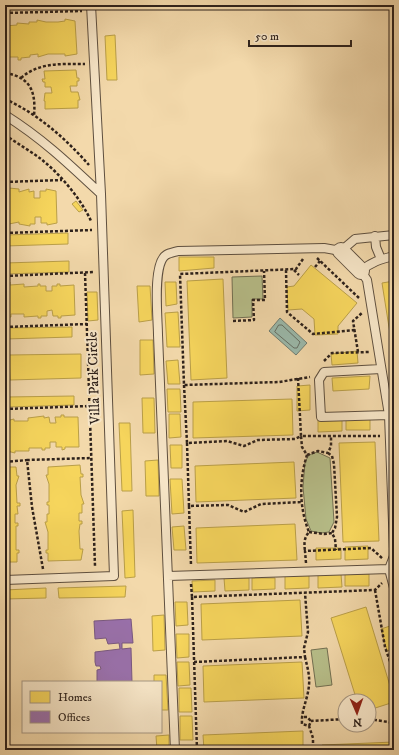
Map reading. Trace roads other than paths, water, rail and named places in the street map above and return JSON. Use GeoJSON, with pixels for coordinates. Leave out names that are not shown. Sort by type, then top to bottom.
{"type":"FeatureCollection","features":[{"type":"Feature","properties":{"kind":"street"},"geometry":{"type":"LineString","coordinates":[[341,252],[361,271]]}},
{"type":"Feature","properties":{"kind":"lane"},"geometry":{"type":"LineString","coordinates":[[89,8],[101,194]]}},
{"type":"Feature","properties":{"kind":"lane"},"geometry":{"type":"LineString","coordinates":[[5,115],[27,129],[61,156],[101,194]]}},
{"type":"Feature","properties":{"kind":"lane","name":"Villa Park Circle"},"geometry":{"type":"LineString","coordinates":[[5,580],[114,576],[101,194]]}},
{"type":"Feature","properties":{"kind":"lane"},"geometry":{"type":"LineString","coordinates":[[175,750],[158,335],[157,275],[160,262],[166,254],[178,251],[324,248],[341,252],[355,239],[394,235]]}},
{"type":"Feature","properties":{"kind":"lane"},"geometry":{"type":"LineString","coordinates":[[375,236],[376,247],[381,259]]}},
{"type":"Feature","properties":{"kind":"lane"},"geometry":{"type":"LineString","coordinates":[[394,256],[369,264],[361,271],[367,280],[389,415],[394,549]]}},
{"type":"Feature","properties":{"kind":"lane"},"geometry":{"type":"LineString","coordinates":[[381,369],[324,372],[318,380],[321,417],[389,415]]}},
{"type":"Feature","properties":{"kind":"lane"},"geometry":{"type":"LineString","coordinates":[[394,556],[390,569],[394,588]]}},
{"type":"Feature","properties":{"kind":"lane"},"geometry":{"type":"LineString","coordinates":[[168,576],[390,569]]}},
{"type":"Feature","properties":{"kind":"water"},"geometry":{"type":"Polygon","coordinates":[[[280,318],[307,343],[296,355],[269,331],[280,318]]]}}]}
